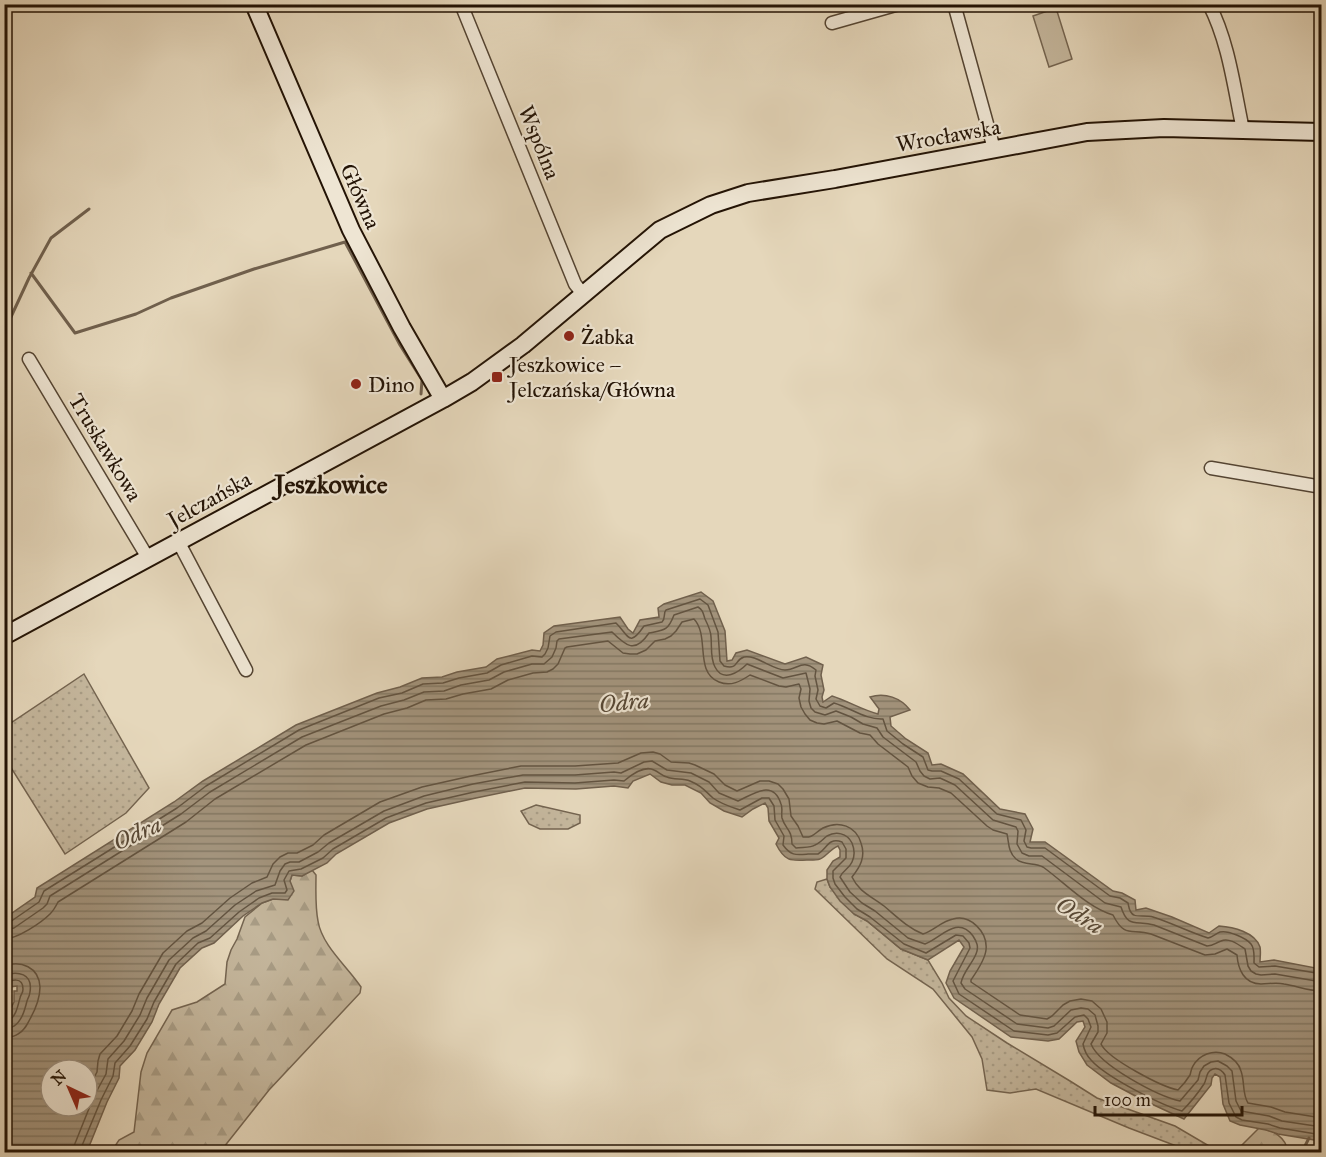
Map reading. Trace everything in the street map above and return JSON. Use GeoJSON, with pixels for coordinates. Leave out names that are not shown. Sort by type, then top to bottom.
{"type":"FeatureCollection","features":[{"type":"Feature","properties":{"kind":"main road","name":"Główna"},"geometry":{"type":"LineString","coordinates":[[254,4],[351,230],[402,328],[443,399]]}},
{"type":"Feature","properties":{"kind":"main road","name":"Wrocławska"},"geometry":{"type":"LineString","coordinates":[[607,274],[660,230],[711,205],[748,193],[1087,132],[1164,128],[1322,132]]}},
{"type":"Feature","properties":{"kind":"main road","name":"Jelczańska"},"geometry":{"type":"LineString","coordinates":[[4,636],[472,382],[514,352],[607,274]]}},
{"type":"Feature","properties":{"kind":"street","name":"Wspólna"},"geometry":{"type":"LineString","coordinates":[[461,4],[575,284],[583,294]]}},
{"type":"Feature","properties":{"kind":"street"},"geometry":{"type":"LineString","coordinates":[[832,23],[899,4]]}},
{"type":"Feature","properties":{"kind":"street"},"geometry":{"type":"LineString","coordinates":[[954,4],[994,149]]}},
{"type":"Feature","properties":{"kind":"street"},"geometry":{"type":"LineString","coordinates":[[1209,4],[1224,40],[1243,130]]}},
{"type":"Feature","properties":{"kind":"street","name":"Truskawkowa"},"geometry":{"type":"LineString","coordinates":[[29,359],[148,558]]}},
{"type":"Feature","properties":{"kind":"street"},"geometry":{"type":"LineString","coordinates":[[1211,468],[1322,487]]}},
{"type":"Feature","properties":{"kind":"street"},"geometry":{"type":"LineString","coordinates":[[178,541],[246,670]]}},
{"type":"Feature","properties":{"kind":"green space"},"geometry":{"type":"Polygon","coordinates":[[[1056,8],[1072,59],[1049,67],[1033,16],[1056,8]]]}},
{"type":"Feature","properties":{"kind":"green space"},"geometry":{"type":"Polygon","coordinates":[[[84,674],[149,788],[126,813],[65,854],[5,758],[5,727],[84,674]]]}},
{"type":"Feature","properties":{"kind":"green space"},"geometry":{"type":"Polygon","coordinates":[[[536,805],[580,815],[580,823],[568,829],[540,829],[529,824],[521,811],[536,805]]]}},
{"type":"Feature","properties":{"kind":"green space"},"geometry":{"type":"Polygon","coordinates":[[[312,870],[316,875],[316,910],[320,930],[330,948],[361,987],[360,993],[269,1090],[220,1152],[111,1152],[119,1140],[134,1132],[141,1072],[147,1053],[172,1010],[197,1002],[225,984],[227,962],[245,917],[262,903],[273,899],[288,899],[292,875],[302,876],[312,870]]]}},
{"type":"Feature","properties":{"kind":"green space"},"geometry":{"type":"Polygon","coordinates":[[[827,879],[830,887],[854,914],[867,921],[901,949],[928,960],[949,998],[966,1016],[1097,1098],[1175,1126],[1209,1146],[1230,1146],[1235,1152],[1192,1152],[1036,1089],[1010,1093],[987,1090],[982,1059],[972,1037],[933,989],[887,959],[815,889],[817,882],[827,879]]]}},
{"type":"Feature","properties":{"kind":"green space"},"geometry":{"type":"Polygon","coordinates":[[[1259,1128],[1269,1130],[1282,1138],[1288,1152],[1235,1152],[1259,1128]]]}},
{"type":"Feature","properties":{"kind":"water","name":"Odra"},"geometry":{"type":"Polygon","coordinates":[[[701,592],[713,601],[725,631],[727,661],[732,660],[736,653],[747,650],[785,664],[806,657],[823,665],[821,675],[824,690],[823,702],[832,696],[878,714],[879,709],[870,697],[881,695],[902,702],[910,710],[890,717],[891,726],[928,753],[932,765],[941,764],[963,774],[1000,809],[1025,814],[1033,829],[1030,842],[1045,842],[1113,891],[1135,900],[1136,910],[1146,908],[1209,933],[1219,926],[1237,929],[1249,934],[1257,942],[1260,947],[1260,962],[1274,960],[1321,969],[1321,1141],[1278,1134],[1230,1121],[1223,1104],[1220,1077],[1215,1074],[1211,1085],[1184,1119],[1143,1100],[1111,1083],[1087,1065],[1079,1052],[1076,1041],[1085,1027],[1083,1021],[1077,1022],[1059,1039],[1048,1041],[1011,1037],[954,998],[946,983],[964,947],[959,940],[928,960],[901,949],[840,901],[827,879],[827,870],[833,861],[840,857],[838,846],[819,860],[789,859],[782,854],[776,844],[779,838],[769,821],[768,808],[765,803],[742,817],[724,811],[710,803],[701,793],[685,785],[661,782],[650,774],[633,781],[628,788],[614,786],[576,789],[525,788],[427,809],[389,823],[336,854],[327,863],[302,876],[292,875],[290,881],[294,891],[288,900],[273,899],[262,903],[243,916],[214,943],[202,948],[180,968],[135,1050],[120,1066],[119,1078],[85,1152],[5,1152],[5,1020],[14,1002],[14,991],[17,991],[17,986],[10,987],[5,992],[5,918],[35,897],[37,888],[174,802],[203,781],[296,725],[422,678],[442,677],[486,667],[497,659],[532,650],[540,651],[544,633],[554,626],[620,617],[633,633],[640,620],[659,617],[658,608],[701,592]]]}},
{"type":"Feature","properties":{"kind":"waterway"},"geometry":{"type":"LineString","coordinates":[[4,332],[51,238],[89,209]]}},
{"type":"Feature","properties":{"kind":"waterway"},"geometry":{"type":"LineString","coordinates":[[31,273],[75,333],[136,314],[171,298],[254,269],[345,242],[400,345],[422,380],[421,394]]}},
{"type":"Feature","properties":{"kind":"waterway"},"geometry":{"type":"LineString","coordinates":[[1302,1152],[1309,1138]]}},
{"type":"Feature","properties":{"kind":"place","name":"Żabka"},"geometry":{"type":"Point","coordinates":[569,336]}},
{"type":"Feature","properties":{"kind":"place","name":"Jeszkowice – Jelczańska/Główna"},"geometry":{"type":"Point","coordinates":[497,377]}},
{"type":"Feature","properties":{"kind":"place","name":"Dino"},"geometry":{"type":"Point","coordinates":[356,384]}},
{"type":"Feature","properties":{"kind":"district","name":"Jeszkowice"},"geometry":{"type":"Point","coordinates":[331,484]}}]}
